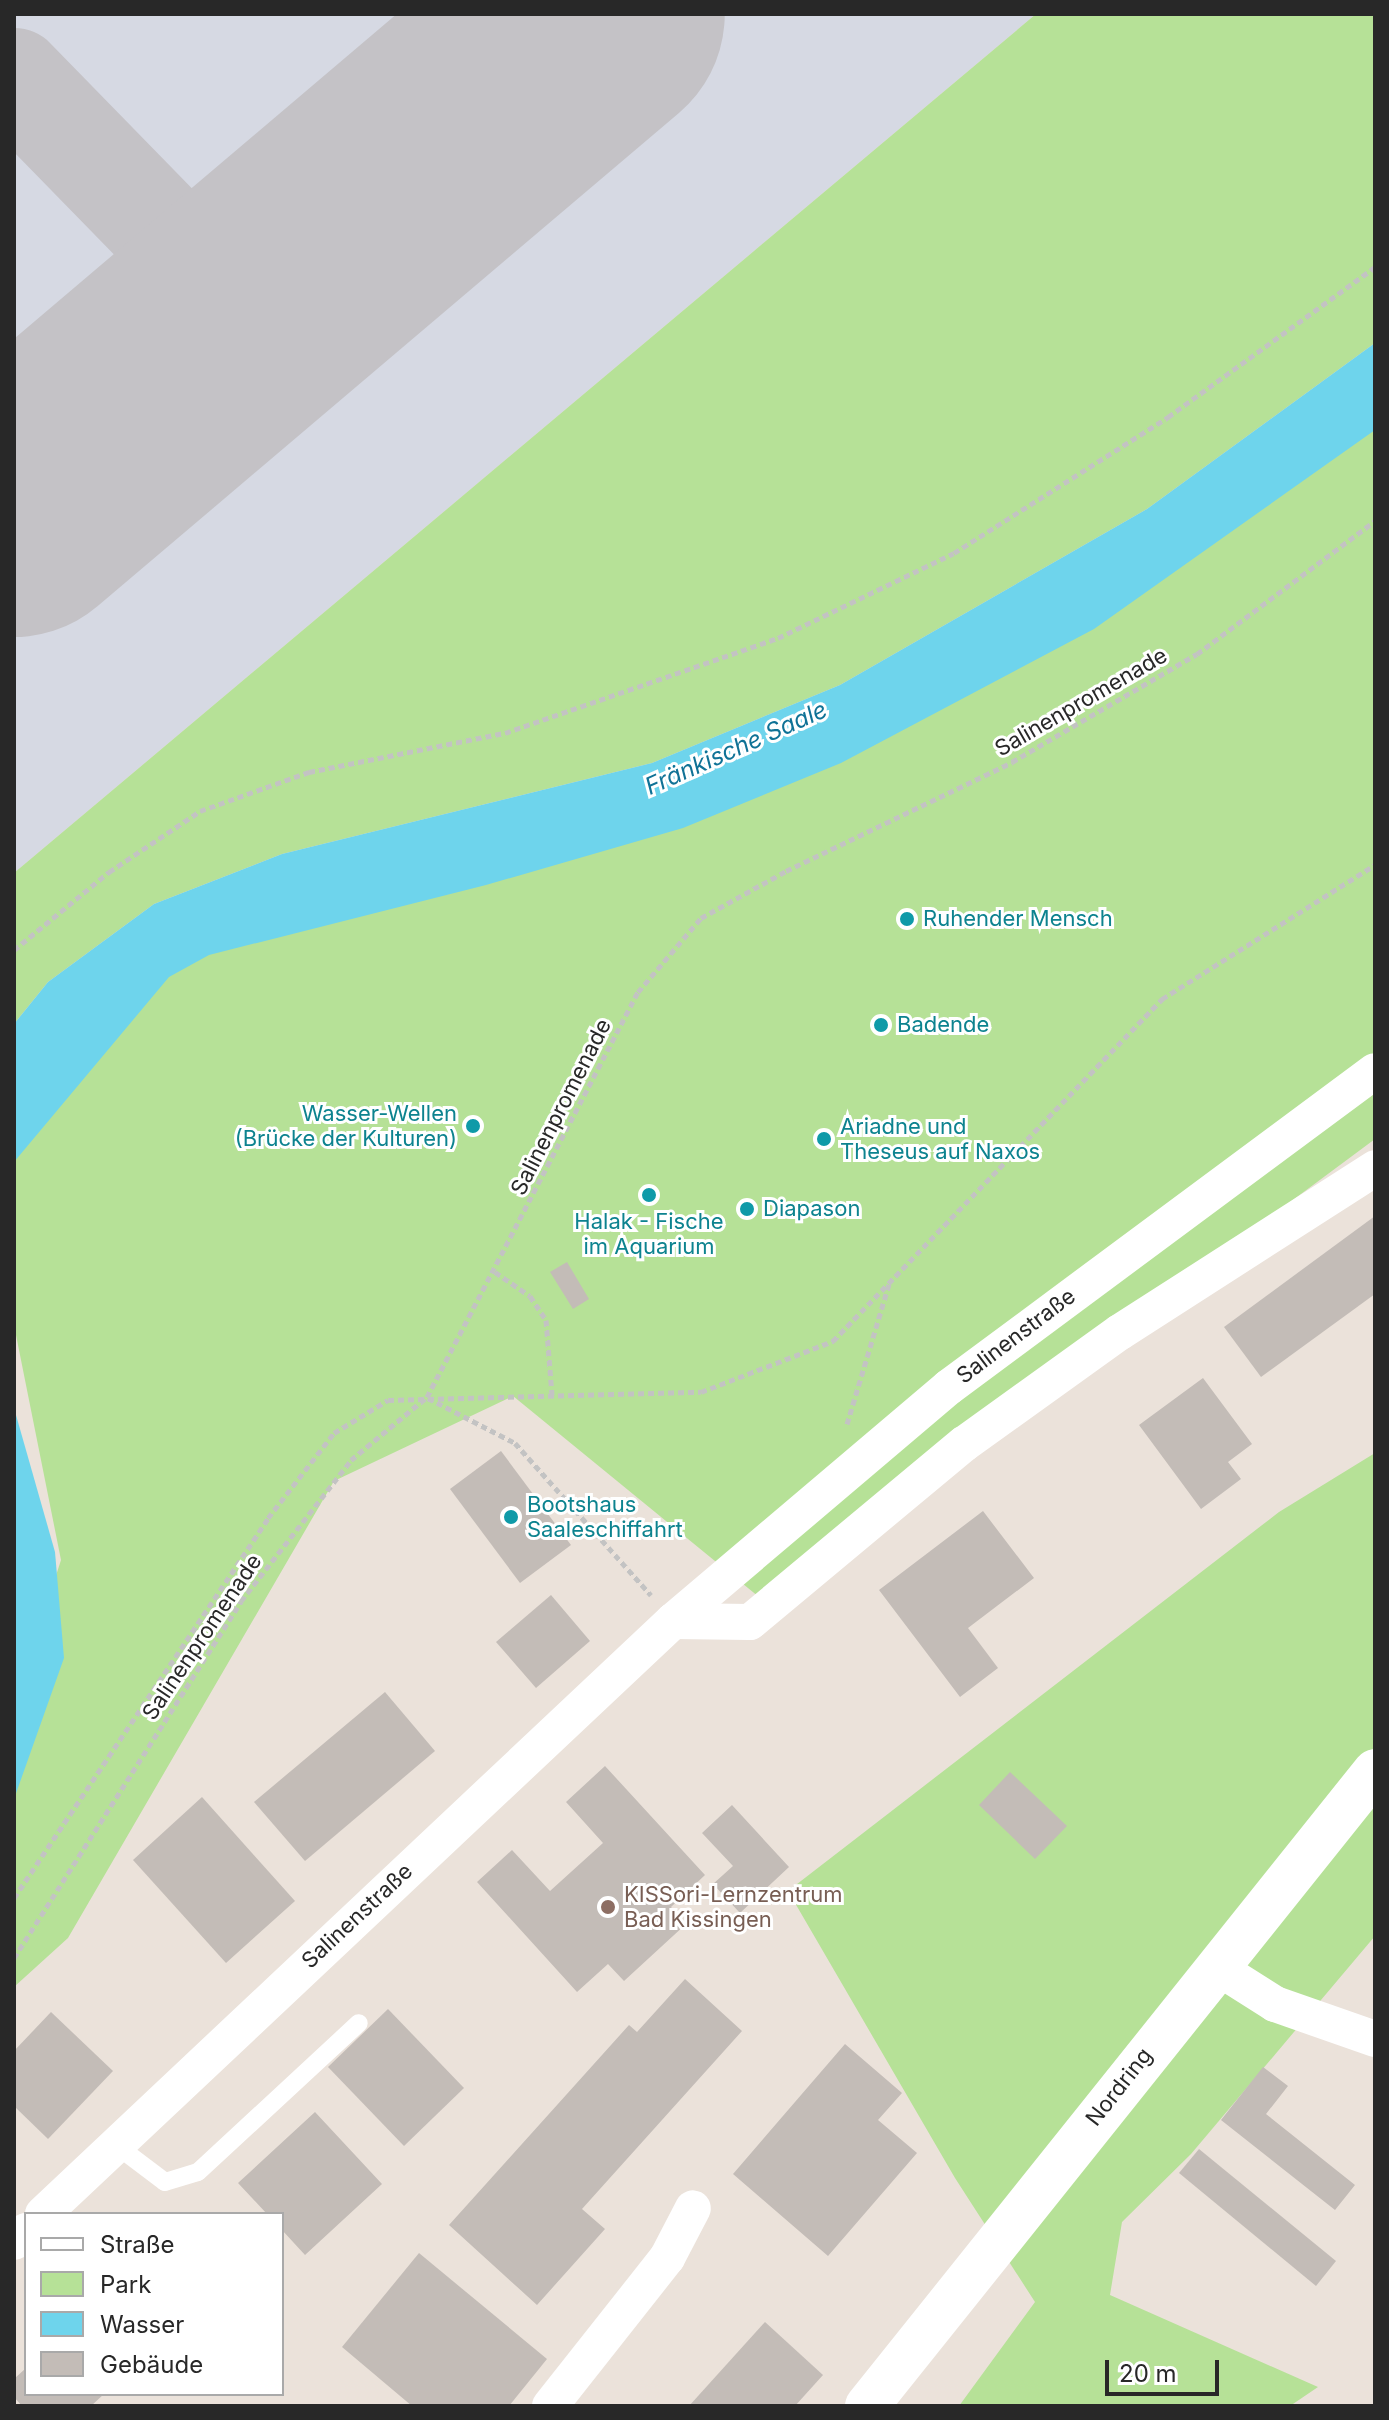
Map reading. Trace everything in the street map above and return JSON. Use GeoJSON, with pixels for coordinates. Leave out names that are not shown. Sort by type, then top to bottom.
{"type":"FeatureCollection","features":[{"type":"Feature","properties":{"kind":"main road","name":"Nordring"},"geometry":{"type":"LineString","coordinates":[[867,2406],[1215,1966],[1375,1771]]}},
{"type":"Feature","properties":{"kind":"street","name":"Salinenstraße"},"geometry":{"type":"LineString","coordinates":[[45,2212],[673,1621],[949,1387],[1375,1071]]}},
{"type":"Feature","properties":{"kind":"street"},"geometry":{"type":"LineString","coordinates":[[673,1621],[750,1622],[976,1435],[1120,1332],[1375,1168]]}},
{"type":"Feature","properties":{"kind":"street"},"geometry":{"type":"LineString","coordinates":[[1215,1966],[1275,2004],[1375,2039]]}},
{"type":"Feature","properties":{"kind":"street"},"geometry":{"type":"LineString","coordinates":[[550,2406],[667,2258],[693,2208]]}},
{"type":"Feature","properties":{"kind":"lane"},"geometry":{"type":"LineString","coordinates":[[116,2145],[165,2182],[198,2172],[359,2023]]}},
{"type":"Feature","properties":{"kind":"path"},"geometry":{"type":"LineString","coordinates":[[14,950],[109,872],[200,811],[309,772],[505,733],[778,638],[954,553],[1168,417],[1375,267]]}},
{"type":"Feature","properties":{"kind":"path","name":"Salinenpromenade"},"geometry":{"type":"LineString","coordinates":[[14,1958],[241,1601],[351,1460],[427,1397],[495,1272],[638,992],[701,918],[786,871],[1012,762],[1197,654],[1375,521]]}},
{"type":"Feature","properties":{"kind":"path"},"geometry":{"type":"LineString","coordinates":[[14,1898],[268,1518],[334,1433],[388,1400],[701,1392],[833,1341],[1162,999],[1375,865]]}},
{"type":"Feature","properties":{"kind":"path"},"geometry":{"type":"LineString","coordinates":[[495,1272],[530,1296],[546,1320],[552,1395]]}},
{"type":"Feature","properties":{"kind":"path"},"geometry":{"type":"LineString","coordinates":[[844,1431],[890,1283]]}},
{"type":"Feature","properties":{"kind":"path"},"geometry":{"type":"LineString","coordinates":[[427,1397],[515,1443],[673,1621]]}},
{"type":"Feature","properties":{"kind":"shaded area"},"geometry":{"type":"Polygon","coordinates":[[[14,14],[1036,14],[14,873],[14,14]]]}},
{"type":"Feature","properties":{"kind":"green space"},"geometry":{"type":"Polygon","coordinates":[[[1036,14],[1375,14],[1375,343],[1147,509],[840,685],[652,763],[282,854],[154,904],[48,982],[14,1024],[14,873],[1036,14]]]}},
{"type":"Feature","properties":{"kind":"green space"},"geometry":{"type":"Polygon","coordinates":[[[1375,413],[1375,1139],[759,1597],[513,1396],[334,1481],[68,1938],[14,1987],[14,1706],[61,1560],[14,1325],[14,1112],[148,969],[854,732],[1375,413]]]}},
{"type":"Feature","properties":{"kind":"green space"},"geometry":{"type":"Polygon","coordinates":[[[1375,1453],[1375,1936],[1191,2154],[1122,2222],[1110,2295],[1318,2387],[1290,2406],[959,2406],[1035,2302],[955,2178],[788,1891],[1279,1512],[1375,1453]]]}},
{"type":"Feature","properties":{"kind":"water","name":"Fränkische Saale"},"geometry":{"type":"Polygon","coordinates":[[[1375,343],[1375,430],[1094,629],[841,763],[683,828],[486,885],[209,955],[169,977],[14,1162],[14,1024],[48,982],[154,904],[282,854],[652,763],[840,685],[1147,509],[1375,343]]]}},
{"type":"Feature","properties":{"kind":"water"},"geometry":{"type":"Polygon","coordinates":[[[14,1408],[55,1552],[64,1658],[14,1799],[14,1408]]]}},
{"type":"Feature","properties":{"kind":"building"},"geometry":{"type":"Polygon","coordinates":[[[1375,1216],[1375,1294],[1261,1377],[1224,1327],[1375,1216]]]}},
{"type":"Feature","properties":{"kind":"building"},"geometry":{"type":"Polygon","coordinates":[[[567,1262],[589,1299],[573,1309],[550,1272],[567,1262]]]}},
{"type":"Feature","properties":{"kind":"building"},"geometry":{"type":"Polygon","coordinates":[[[1203,1378],[1252,1444],[1228,1462],[1241,1479],[1201,1509],[1139,1425],[1203,1378]]]}},
{"type":"Feature","properties":{"kind":"building","name":"Bootshaus Saaleschiffahrt"},"geometry":{"type":"Polygon","coordinates":[[[501,1451],[571,1545],[520,1583],[450,1489],[501,1451]]]}},
{"type":"Feature","properties":{"kind":"building"},"geometry":{"type":"Polygon","coordinates":[[[983,1511],[1034,1578],[968,1628],[998,1668],[960,1697],[879,1590],[983,1511]]]}},
{"type":"Feature","properties":{"kind":"building"},"geometry":{"type":"Polygon","coordinates":[[[551,1595],[590,1641],[536,1688],[496,1642],[551,1595]]]}},
{"type":"Feature","properties":{"kind":"building"},"geometry":{"type":"Polygon","coordinates":[[[385,1692],[435,1751],[305,1861],[254,1802],[385,1692]]]}},
{"type":"Feature","properties":{"kind":"building"},"geometry":{"type":"Polygon","coordinates":[[[605,1766],[705,1875],[671,1907],[686,1924],[624,1981],[608,1964],[577,1992],[477,1882],[512,1850],[550,1891],[603,1843],[566,1802],[605,1766]]]}},
{"type":"Feature","properties":{"kind":"building"},"geometry":{"type":"Polygon","coordinates":[[[1010,1772],[1067,1826],[1035,1859],[979,1805],[1010,1772]]]}},
{"type":"Feature","properties":{"kind":"building"},"geometry":{"type":"Polygon","coordinates":[[[202,1797],[295,1901],[226,1963],[133,1860],[202,1797]]]}},
{"type":"Feature","properties":{"kind":"building"},"geometry":{"type":"Polygon","coordinates":[[[732,1805],[789,1867],[740,1913],[713,1884],[733,1866],[702,1833],[732,1805]]]}},
{"type":"Feature","properties":{"kind":"building"},"geometry":{"type":"Polygon","coordinates":[[[685,1979],[742,2031],[582,2209],[605,2229],[537,2305],[449,2225],[629,2025],[637,2032],[685,1979]]]}},
{"type":"Feature","properties":{"kind":"building"},"geometry":{"type":"Polygon","coordinates":[[[388,2009],[464,2088],[404,2146],[328,2067],[388,2009]]]}},
{"type":"Feature","properties":{"kind":"building"},"geometry":{"type":"Polygon","coordinates":[[[51,2012],[113,2071],[48,2139],[14,2106],[14,2051],[51,2012]]]}},
{"type":"Feature","properties":{"kind":"building"},"geometry":{"type":"Polygon","coordinates":[[[845,2044],[902,2093],[878,2120],[917,2153],[828,2256],[733,2174],[845,2044]]]}},
{"type":"Feature","properties":{"kind":"building"},"geometry":{"type":"Polygon","coordinates":[[[1263,2067],[1288,2086],[1266,2114],[1355,2185],[1335,2210],[1221,2120],[1263,2067]]]}},
{"type":"Feature","properties":{"kind":"building"},"geometry":{"type":"Polygon","coordinates":[[[315,2112],[382,2184],[305,2255],[284,2232],[284,2212],[265,2212],[238,2183],[315,2112]]]}},
{"type":"Feature","properties":{"kind":"building"},"geometry":{"type":"Polygon","coordinates":[[[1199,2149],[1336,2261],[1316,2286],[1179,2173],[1199,2149]]]}},
{"type":"Feature","properties":{"kind":"building"},"geometry":{"type":"Polygon","coordinates":[[[419,2253],[547,2359],[509,2406],[412,2406],[342,2347],[419,2253]]]}},
{"type":"Feature","properties":{"kind":"building"},"geometry":{"type":"Polygon","coordinates":[[[765,2322],[823,2375],[795,2406],[689,2406],[765,2322]]]}},
{"type":"Feature","properties":{"kind":"building"},"geometry":{"type":"Polygon","coordinates":[[[24,2370],[24,2396],[102,2396],[91,2406],[22,2406],[14,2397],[14,2379],[24,2370]]]}},
{"type":"Feature","properties":{"kind":"taxiway"},"geometry":{"type":"LineString","coordinates":[[14,79],[242,313]]}},
{"type":"Feature","properties":{"kind":"runway"},"geometry":{"type":"LineString","coordinates":[[14,508],[596,14]]}},
{"type":"Feature","properties":{"kind":"place","name":"Ruhender Mensch"},"geometry":{"type":"Point","coordinates":[907,919]}},
{"type":"Feature","properties":{"kind":"place","name":"Badende"},"geometry":{"type":"Point","coordinates":[881,1025]}},
{"type":"Feature","properties":{"kind":"place","name":"Wasser-Wellen (Brücke der Kulturen)"},"geometry":{"type":"Point","coordinates":[473,1126]}},
{"type":"Feature","properties":{"kind":"place","name":"Ariadne und Theseus auf Naxos"},"geometry":{"type":"Point","coordinates":[824,1139]}},
{"type":"Feature","properties":{"kind":"place","name":"Halak - Fische im Aquarium"},"geometry":{"type":"Point","coordinates":[649,1195]}},
{"type":"Feature","properties":{"kind":"place","name":"Diapason"},"geometry":{"type":"Point","coordinates":[747,1209]}},
{"type":"Feature","properties":{"kind":"place","name":"Bootshaus Saaleschiffahrt"},"geometry":{"type":"Point","coordinates":[511,1517]}},
{"type":"Feature","properties":{"kind":"place","name":"KISSori-Lernzentrum Bad Kissingen"},"geometry":{"type":"Point","coordinates":[608,1907]}}]}
